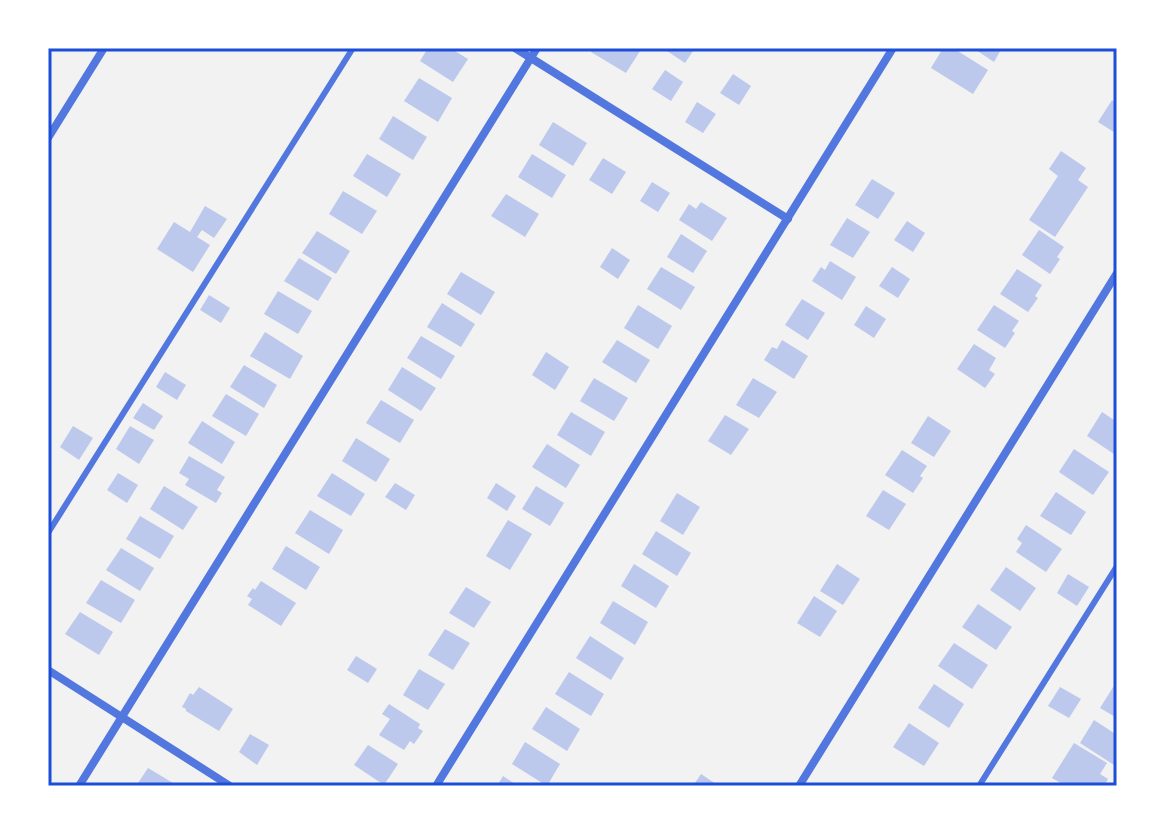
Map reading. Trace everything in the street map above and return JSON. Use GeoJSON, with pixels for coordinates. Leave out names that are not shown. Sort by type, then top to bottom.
{"type":"FeatureCollection","features":[{"type":"Feature","properties":{"kind":"street"},"geometry":{"type":"LineString","coordinates":[[48,138],[104,48]]}},
{"type":"Feature","properties":{"kind":"street"},"geometry":{"type":"LineString","coordinates":[[515,48],[788,219]]}},
{"type":"Feature","properties":{"kind":"street"},"geometry":{"type":"LineString","coordinates":[[79,786],[537,48]]}},
{"type":"Feature","properties":{"kind":"street"},"geometry":{"type":"LineString","coordinates":[[436,786],[893,48]]}},
{"type":"Feature","properties":{"kind":"street"},"geometry":{"type":"LineString","coordinates":[[799,786],[1117,273]]}},
{"type":"Feature","properties":{"kind":"street"},"geometry":{"type":"LineString","coordinates":[[48,670],[230,786]]}},
{"type":"Feature","properties":{"kind":"lane"},"geometry":{"type":"LineString","coordinates":[[48,533],[353,48]]}},
{"type":"Feature","properties":{"kind":"lane"},"geometry":{"type":"LineString","coordinates":[[979,786],[1117,566]]}},
{"type":"Feature","properties":{"kind":"building"},"geometry":{"type":"Polygon","coordinates":[[[428,48],[450,48],[468,59],[453,82],[420,61],[428,48]]]}},
{"type":"Feature","properties":{"kind":"building"},"geometry":{"type":"Polygon","coordinates":[[[593,48],[636,48],[640,51],[626,73],[591,52],[593,48]]]}},
{"type":"Feature","properties":{"kind":"building"},"geometry":{"type":"Polygon","coordinates":[[[669,48],[695,48],[685,63],[667,51],[669,48]]]}},
{"type":"Feature","properties":{"kind":"building"},"geometry":{"type":"Polygon","coordinates":[[[943,48],[953,48],[988,70],[973,94],[931,68],[943,48]]]}},
{"type":"Feature","properties":{"kind":"building"},"geometry":{"type":"Polygon","coordinates":[[[973,48],[1002,48],[994,62],[973,48]]]}},
{"type":"Feature","properties":{"kind":"building"},"geometry":{"type":"Polygon","coordinates":[[[665,70],[683,82],[671,101],[652,89],[665,70]]]}},
{"type":"Feature","properties":{"kind":"building"},"geometry":{"type":"Polygon","coordinates":[[[733,74],[751,86],[739,105],[720,93],[733,74]]]}},
{"type":"Feature","properties":{"kind":"building"},"geometry":{"type":"Polygon","coordinates":[[[419,78],[452,98],[438,122],[404,101],[419,78]]]}},
{"type":"Feature","properties":{"kind":"building"},"geometry":{"type":"Polygon","coordinates":[[[1112,100],[1117,104],[1117,134],[1098,122],[1112,100]]]}},
{"type":"Feature","properties":{"kind":"building"},"geometry":{"type":"Polygon","coordinates":[[[697,102],[716,114],[703,133],[685,122],[697,102]]]}},
{"type":"Feature","properties":{"kind":"building"},"geometry":{"type":"Polygon","coordinates":[[[393,116],[427,137],[413,160],[379,139],[393,116]]]}},
{"type":"Feature","properties":{"kind":"building"},"geometry":{"type":"Polygon","coordinates":[[[553,122],[587,143],[573,166],[539,145],[553,122]]]}},
{"type":"Feature","properties":{"kind":"building"},"geometry":{"type":"Polygon","coordinates":[[[1061,151],[1086,168],[1078,180],[1088,187],[1055,237],[1029,220],[1058,176],[1049,169],[1061,151]]]}},
{"type":"Feature","properties":{"kind":"building"},"geometry":{"type":"Polygon","coordinates":[[[367,154],[401,174],[387,197],[353,176],[367,154]]]}},
{"type":"Feature","properties":{"kind":"building"},"geometry":{"type":"Polygon","coordinates":[[[532,154],[566,175],[552,198],[518,177],[532,154]]]}},
{"type":"Feature","properties":{"kind":"building"},"geometry":{"type":"Polygon","coordinates":[[[603,158],[626,172],[612,194],[589,180],[603,158]]]}},
{"type":"Feature","properties":{"kind":"building"},"geometry":{"type":"Polygon","coordinates":[[[872,179],[895,193],[878,219],[855,205],[872,179]]]}},
{"type":"Feature","properties":{"kind":"building"},"geometry":{"type":"Polygon","coordinates":[[[652,182],[670,193],[658,212],[640,201],[652,182]]]}},
{"type":"Feature","properties":{"kind":"building"},"geometry":{"type":"Polygon","coordinates":[[[343,191],[377,211],[362,234],[329,214],[343,191]]]}},
{"type":"Feature","properties":{"kind":"building"},"geometry":{"type":"Polygon","coordinates":[[[506,194],[539,214],[525,237],[491,216],[506,194]]]}},
{"type":"Feature","properties":{"kind":"building"},"geometry":{"type":"Polygon","coordinates":[[[701,202],[727,218],[712,241],[679,220],[689,204],[696,209],[701,202]]]}},
{"type":"Feature","properties":{"kind":"building"},"geometry":{"type":"Polygon","coordinates":[[[205,206],[227,219],[214,238],[202,230],[197,237],[210,245],[193,272],[157,249],[174,222],[190,232],[205,206]]]}},
{"type":"Feature","properties":{"kind":"building"},"geometry":{"type":"Polygon","coordinates":[[[847,218],[870,232],[853,258],[830,245],[847,218]]]}},
{"type":"Feature","properties":{"kind":"building"},"geometry":{"type":"Polygon","coordinates":[[[907,221],[925,233],[913,252],[894,240],[907,221]]]}},
{"type":"Feature","properties":{"kind":"building"},"geometry":{"type":"Polygon","coordinates":[[[1039,230],[1064,247],[1050,274],[1022,255],[1039,230]]]}},
{"type":"Feature","properties":{"kind":"building"},"geometry":{"type":"Polygon","coordinates":[[[317,231],[350,251],[336,274],[302,253],[317,231]]]}},
{"type":"Feature","properties":{"kind":"building"},"geometry":{"type":"Polygon","coordinates":[[[681,234],[707,251],[693,273],[667,257],[681,234]]]}},
{"type":"Feature","properties":{"kind":"building"},"geometry":{"type":"Polygon","coordinates":[[[612,248],[630,260],[618,279],[600,267],[612,248]]]}},
{"type":"Feature","properties":{"kind":"building"},"geometry":{"type":"Polygon","coordinates":[[[299,258],[332,278],[318,301],[284,281],[299,258]]]}},
{"type":"Feature","properties":{"kind":"building"},"geometry":{"type":"Polygon","coordinates":[[[830,261],[856,277],[842,300],[812,281],[821,267],[825,270],[830,261]]]}},
{"type":"Feature","properties":{"kind":"building"},"geometry":{"type":"Polygon","coordinates":[[[661,267],[695,287],[681,310],[647,289],[661,267]]]}},
{"type":"Feature","properties":{"kind":"building"},"geometry":{"type":"Polygon","coordinates":[[[892,267],[910,279],[898,298],[879,286],[892,267]]]}},
{"type":"Feature","properties":{"kind":"building"},"geometry":{"type":"Polygon","coordinates":[[[1017,269],[1042,285],[1035,296],[1038,298],[1028,312],[1000,294],[1017,269]]]}},
{"type":"Feature","properties":{"kind":"building"},"geometry":{"type":"Polygon","coordinates":[[[461,272],[495,292],[481,315],[447,294],[461,272]]]}},
{"type":"Feature","properties":{"kind":"building"},"geometry":{"type":"Polygon","coordinates":[[[278,291],[312,311],[298,334],[264,314],[278,291]]]}},
{"type":"Feature","properties":{"kind":"building"},"geometry":{"type":"Polygon","coordinates":[[[209,295],[230,308],[221,323],[200,310],[209,295]]]}},
{"type":"Feature","properties":{"kind":"building"},"geometry":{"type":"Polygon","coordinates":[[[802,299],[825,313],[808,340],[785,325],[802,299]]]}},
{"type":"Feature","properties":{"kind":"building"},"geometry":{"type":"Polygon","coordinates":[[[442,303],[475,324],[461,347],[427,327],[442,303]]]}},
{"type":"Feature","properties":{"kind":"building"},"geometry":{"type":"Polygon","coordinates":[[[638,305],[672,326],[658,349],[624,328],[638,305]]]}},
{"type":"Feature","properties":{"kind":"building"},"geometry":{"type":"Polygon","coordinates":[[[994,305],[1019,321],[1005,348],[977,330],[994,305]]]}},
{"type":"Feature","properties":{"kind":"building"},"geometry":{"type":"Polygon","coordinates":[[[866,306],[886,319],[874,338],[854,325],[866,306]]]}},
{"type":"Feature","properties":{"kind":"building"},"geometry":{"type":"Polygon","coordinates":[[[265,332],[303,356],[290,379],[250,356],[265,332]]]}},
{"type":"Feature","properties":{"kind":"building"},"geometry":{"type":"Polygon","coordinates":[[[421,336],[455,356],[441,379],[407,358],[421,336]]]}},
{"type":"Feature","properties":{"kind":"building"},"geometry":{"type":"Polygon","coordinates":[[[617,340],[650,360],[636,383],[602,362],[617,340]]]}},
{"type":"Feature","properties":{"kind":"building"},"geometry":{"type":"Polygon","coordinates":[[[782,340],[808,356],[794,379],[764,360],[772,347],[777,349],[782,340]]]}},
{"type":"Feature","properties":{"kind":"building"},"geometry":{"type":"Polygon","coordinates":[[[974,344],[996,358],[989,370],[995,374],[985,388],[957,369],[974,344]]]}},
{"type":"Feature","properties":{"kind":"building"},"geometry":{"type":"Polygon","coordinates":[[[546,352],[569,367],[555,390],[532,375],[546,352]]]}},
{"type":"Feature","properties":{"kind":"building"},"geometry":{"type":"Polygon","coordinates":[[[244,365],[277,385],[264,408],[230,387],[244,365]]]}},
{"type":"Feature","properties":{"kind":"building"},"geometry":{"type":"Polygon","coordinates":[[[402,367],[436,388],[421,411],[388,390],[402,367]]]}},
{"type":"Feature","properties":{"kind":"building"},"geometry":{"type":"Polygon","coordinates":[[[165,372],[186,385],[177,400],[156,387],[165,372]]]}},
{"type":"Feature","properties":{"kind":"building"},"geometry":{"type":"Polygon","coordinates":[[[594,378],[628,398],[614,421],[580,401],[594,378]]]}},
{"type":"Feature","properties":{"kind":"building"},"geometry":{"type":"Polygon","coordinates":[[[753,378],[777,392],[759,418],[736,405],[753,378]]]}},
{"type":"Feature","properties":{"kind":"building"},"geometry":{"type":"Polygon","coordinates":[[[226,394],[259,414],[246,436],[212,416],[226,394]]]}},
{"type":"Feature","properties":{"kind":"building"},"geometry":{"type":"Polygon","coordinates":[[[381,400],[414,420],[400,443],[366,423],[381,400]]]}},
{"type":"Feature","properties":{"kind":"building"},"geometry":{"type":"Polygon","coordinates":[[[143,403],[163,416],[154,430],[133,418],[143,403]]]}},
{"type":"Feature","properties":{"kind":"building"},"geometry":{"type":"Polygon","coordinates":[[[571,412],[605,432],[591,456],[557,435],[571,412]]]}},
{"type":"Feature","properties":{"kind":"building"},"geometry":{"type":"Polygon","coordinates":[[[1102,412],[1117,422],[1117,456],[1087,436],[1102,412]]]}},
{"type":"Feature","properties":{"kind":"building"},"geometry":{"type":"Polygon","coordinates":[[[725,415],[749,429],[731,455],[708,441],[725,415]]]}},
{"type":"Feature","properties":{"kind":"building"},"geometry":{"type":"Polygon","coordinates":[[[928,416],[951,431],[934,457],[911,443],[928,416]]]}},
{"type":"Feature","properties":{"kind":"building"},"geometry":{"type":"Polygon","coordinates":[[[202,421],[235,442],[222,464],[188,443],[202,421]]]}},
{"type":"Feature","properties":{"kind":"building"},"geometry":{"type":"Polygon","coordinates":[[[73,426],[93,438],[79,460],[60,447],[73,426]]]}},
{"type":"Feature","properties":{"kind":"building"},"geometry":{"type":"Polygon","coordinates":[[[130,426],[154,440],[139,464],[116,449],[130,426]]]}},
{"type":"Feature","properties":{"kind":"building"},"geometry":{"type":"Polygon","coordinates":[[[356,438],[390,459],[376,482],[342,461],[356,438]]]}},
{"type":"Feature","properties":{"kind":"building"},"geometry":{"type":"Polygon","coordinates":[[[547,444],[580,465],[566,488],[532,467],[547,444]]]}},
{"type":"Feature","properties":{"kind":"building"},"geometry":{"type":"Polygon","coordinates":[[[1074,449],[1109,472],[1093,495],[1059,472],[1074,449]]]}},
{"type":"Feature","properties":{"kind":"building"},"geometry":{"type":"Polygon","coordinates":[[[902,450],[927,466],[913,493],[885,475],[902,450]]]}},
{"type":"Feature","properties":{"kind":"building"},"geometry":{"type":"Polygon","coordinates":[[[189,456],[225,477],[217,490],[222,493],[216,503],[185,485],[189,479],[179,473],[189,456]]]}},
{"type":"Feature","properties":{"kind":"building"},"geometry":{"type":"Polygon","coordinates":[[[118,473],[138,485],[127,503],[107,490],[118,473]]]}},
{"type":"Feature","properties":{"kind":"building"},"geometry":{"type":"Polygon","coordinates":[[[332,473],[365,494],[351,516],[317,496],[332,473]]]}},
{"type":"Feature","properties":{"kind":"building"},"geometry":{"type":"Polygon","coordinates":[[[395,483],[415,495],[406,510],[385,497],[395,483]]]}},
{"type":"Feature","properties":{"kind":"building"},"geometry":{"type":"Polygon","coordinates":[[[496,483],[516,496],[507,511],[487,498],[496,483]]]}},
{"type":"Feature","properties":{"kind":"building"},"geometry":{"type":"Polygon","coordinates":[[[164,486],[198,507],[183,530],[150,509],[164,486]]]}},
{"type":"Feature","properties":{"kind":"building"},"geometry":{"type":"Polygon","coordinates":[[[536,486],[564,503],[550,526],[522,509],[536,486]]]}},
{"type":"Feature","properties":{"kind":"building"},"geometry":{"type":"Polygon","coordinates":[[[883,490],[906,504],[889,530],[866,516],[883,490]]]}},
{"type":"Feature","properties":{"kind":"building"},"geometry":{"type":"Polygon","coordinates":[[[1056,492],[1086,512],[1071,535],[1040,516],[1056,492]]]}},
{"type":"Feature","properties":{"kind":"building"},"geometry":{"type":"Polygon","coordinates":[[[677,493],[700,507],[683,535],[660,521],[677,493]]]}},
{"type":"Feature","properties":{"kind":"building"},"geometry":{"type":"Polygon","coordinates":[[[310,510],[343,530],[329,554],[295,533],[310,510]]]}},
{"type":"Feature","properties":{"kind":"building"},"geometry":{"type":"Polygon","coordinates":[[[140,516],[174,536],[160,559],[126,539],[140,516]]]}},
{"type":"Feature","properties":{"kind":"building"},"geometry":{"type":"Polygon","coordinates":[[[508,520],[532,534],[510,570],[486,556],[508,520]]]}},
{"type":"Feature","properties":{"kind":"building"},"geometry":{"type":"Polygon","coordinates":[[[1026,525],[1062,549],[1046,572],[1016,552],[1022,543],[1017,539],[1026,525]]]}},
{"type":"Feature","properties":{"kind":"building"},"geometry":{"type":"Polygon","coordinates":[[[656,531],[691,553],[677,576],[642,554],[656,531]]]}},
{"type":"Feature","properties":{"kind":"building"},"geometry":{"type":"Polygon","coordinates":[[[286,546],[320,567],[306,590],[272,569],[286,546]]]}},
{"type":"Feature","properties":{"kind":"building"},"geometry":{"type":"Polygon","coordinates":[[[121,548],[154,568],[140,591],[106,570],[121,548]]]}},
{"type":"Feature","properties":{"kind":"building"},"geometry":{"type":"Polygon","coordinates":[[[634,564],[669,586],[656,608],[621,586],[634,564]]]}},
{"type":"Feature","properties":{"kind":"building"},"geometry":{"type":"Polygon","coordinates":[[[837,564],[860,579],[843,605],[820,591],[837,564]]]}},
{"type":"Feature","properties":{"kind":"building"},"geometry":{"type":"Polygon","coordinates":[[[1006,567],[1036,588],[1020,611],[990,590],[1006,567]]]}},
{"type":"Feature","properties":{"kind":"building"},"geometry":{"type":"Polygon","coordinates":[[[1068,574],[1089,587],[1077,606],[1057,593],[1068,574]]]}},
{"type":"Feature","properties":{"kind":"building"},"geometry":{"type":"Polygon","coordinates":[[[101,580],[135,600],[121,623],[86,603],[101,580]]]}},
{"type":"Feature","properties":{"kind":"building"},"geometry":{"type":"Polygon","coordinates":[[[261,581],[296,603],[281,626],[248,605],[252,599],[247,596],[261,581]]]}},
{"type":"Feature","properties":{"kind":"building"},"geometry":{"type":"Polygon","coordinates":[[[466,587],[491,602],[474,628],[449,613],[466,587]]]}},
{"type":"Feature","properties":{"kind":"building"},"geometry":{"type":"Polygon","coordinates":[[[814,596],[837,611],[820,637],[797,623],[814,596]]]}},
{"type":"Feature","properties":{"kind":"building"},"geometry":{"type":"Polygon","coordinates":[[[613,601],[648,622],[635,645],[600,623],[613,601]]]}},
{"type":"Feature","properties":{"kind":"building"},"geometry":{"type":"Polygon","coordinates":[[[978,604],[1012,627],[996,650],[962,627],[978,604]]]}},
{"type":"Feature","properties":{"kind":"building"},"geometry":{"type":"Polygon","coordinates":[[[80,612],[113,632],[99,655],[65,634],[80,612]]]}},
{"type":"Feature","properties":{"kind":"building"},"geometry":{"type":"Polygon","coordinates":[[[445,629],[470,643],[453,670],[428,655],[445,629]]]}},
{"type":"Feature","properties":{"kind":"building"},"geometry":{"type":"Polygon","coordinates":[[[590,636],[624,658],[611,680],[576,658],[590,636]]]}},
{"type":"Feature","properties":{"kind":"building"},"geometry":{"type":"Polygon","coordinates":[[[954,643],[988,665],[972,689],[938,666],[954,643]]]}},
{"type":"Feature","properties":{"kind":"building"},"geometry":{"type":"Polygon","coordinates":[[[356,656],[377,669],[368,683],[347,670],[356,656]]]}},
{"type":"Feature","properties":{"kind":"building"},"geometry":{"type":"Polygon","coordinates":[[[419,669],[445,684],[428,710],[403,695],[419,669]]]}},
{"type":"Feature","properties":{"kind":"building"},"geometry":{"type":"Polygon","coordinates":[[[569,672],[604,694],[591,716],[555,694],[569,672]]]}},
{"type":"Feature","properties":{"kind":"building"},"geometry":{"type":"Polygon","coordinates":[[[1117,681],[1117,718],[1100,708],[1117,681]]]}},
{"type":"Feature","properties":{"kind":"building"},"geometry":{"type":"Polygon","coordinates":[[[934,684],[964,704],[949,728],[918,708],[934,684]]]}},
{"type":"Feature","properties":{"kind":"building"},"geometry":{"type":"Polygon","coordinates":[[[199,687],[233,709],[219,731],[182,707],[190,693],[193,695],[199,687]]]}},
{"type":"Feature","properties":{"kind":"building"},"geometry":{"type":"Polygon","coordinates":[[[1060,687],[1081,699],[1069,718],[1048,706],[1060,687]]]}},
{"type":"Feature","properties":{"kind":"building"},"geometry":{"type":"Polygon","coordinates":[[[389,704],[420,724],[418,728],[423,731],[414,744],[410,741],[404,750],[379,735],[390,719],[382,714],[389,704]]]}},
{"type":"Feature","properties":{"kind":"building"},"geometry":{"type":"Polygon","coordinates":[[[546,707],[580,729],[567,751],[532,729],[546,707]]]}},
{"type":"Feature","properties":{"kind":"building"},"geometry":{"type":"Polygon","coordinates":[[[1094,720],[1117,735],[1117,760],[1114,765],[1080,743],[1094,720]]]}},
{"type":"Feature","properties":{"kind":"building"},"geometry":{"type":"Polygon","coordinates":[[[909,723],[939,743],[924,766],[893,747],[909,723]]]}},
{"type":"Feature","properties":{"kind":"building"},"geometry":{"type":"Polygon","coordinates":[[[250,734],[269,745],[257,765],[239,752],[250,734]]]}},
{"type":"Feature","properties":{"kind":"building"},"geometry":{"type":"Polygon","coordinates":[[[525,742],[560,764],[547,786],[512,764],[525,742]]]}},
{"type":"Feature","properties":{"kind":"building"},"geometry":{"type":"Polygon","coordinates":[[[1074,743],[1107,763],[1100,774],[1108,779],[1104,786],[1066,786],[1052,778],[1074,743]]]}},
{"type":"Feature","properties":{"kind":"building"},"geometry":{"type":"Polygon","coordinates":[[[368,745],[398,764],[384,785],[354,765],[368,745]]]}},
{"type":"Feature","properties":{"kind":"building"},"geometry":{"type":"Polygon","coordinates":[[[148,768],[178,786],[136,786],[148,768]]]}},
{"type":"Feature","properties":{"kind":"building"},"geometry":{"type":"Polygon","coordinates":[[[701,774],[719,786],[693,786],[701,774]]]}},
{"type":"Feature","properties":{"kind":"building"},"geometry":{"type":"Polygon","coordinates":[[[503,776],[518,786],[497,786],[503,776]]]}}]}
